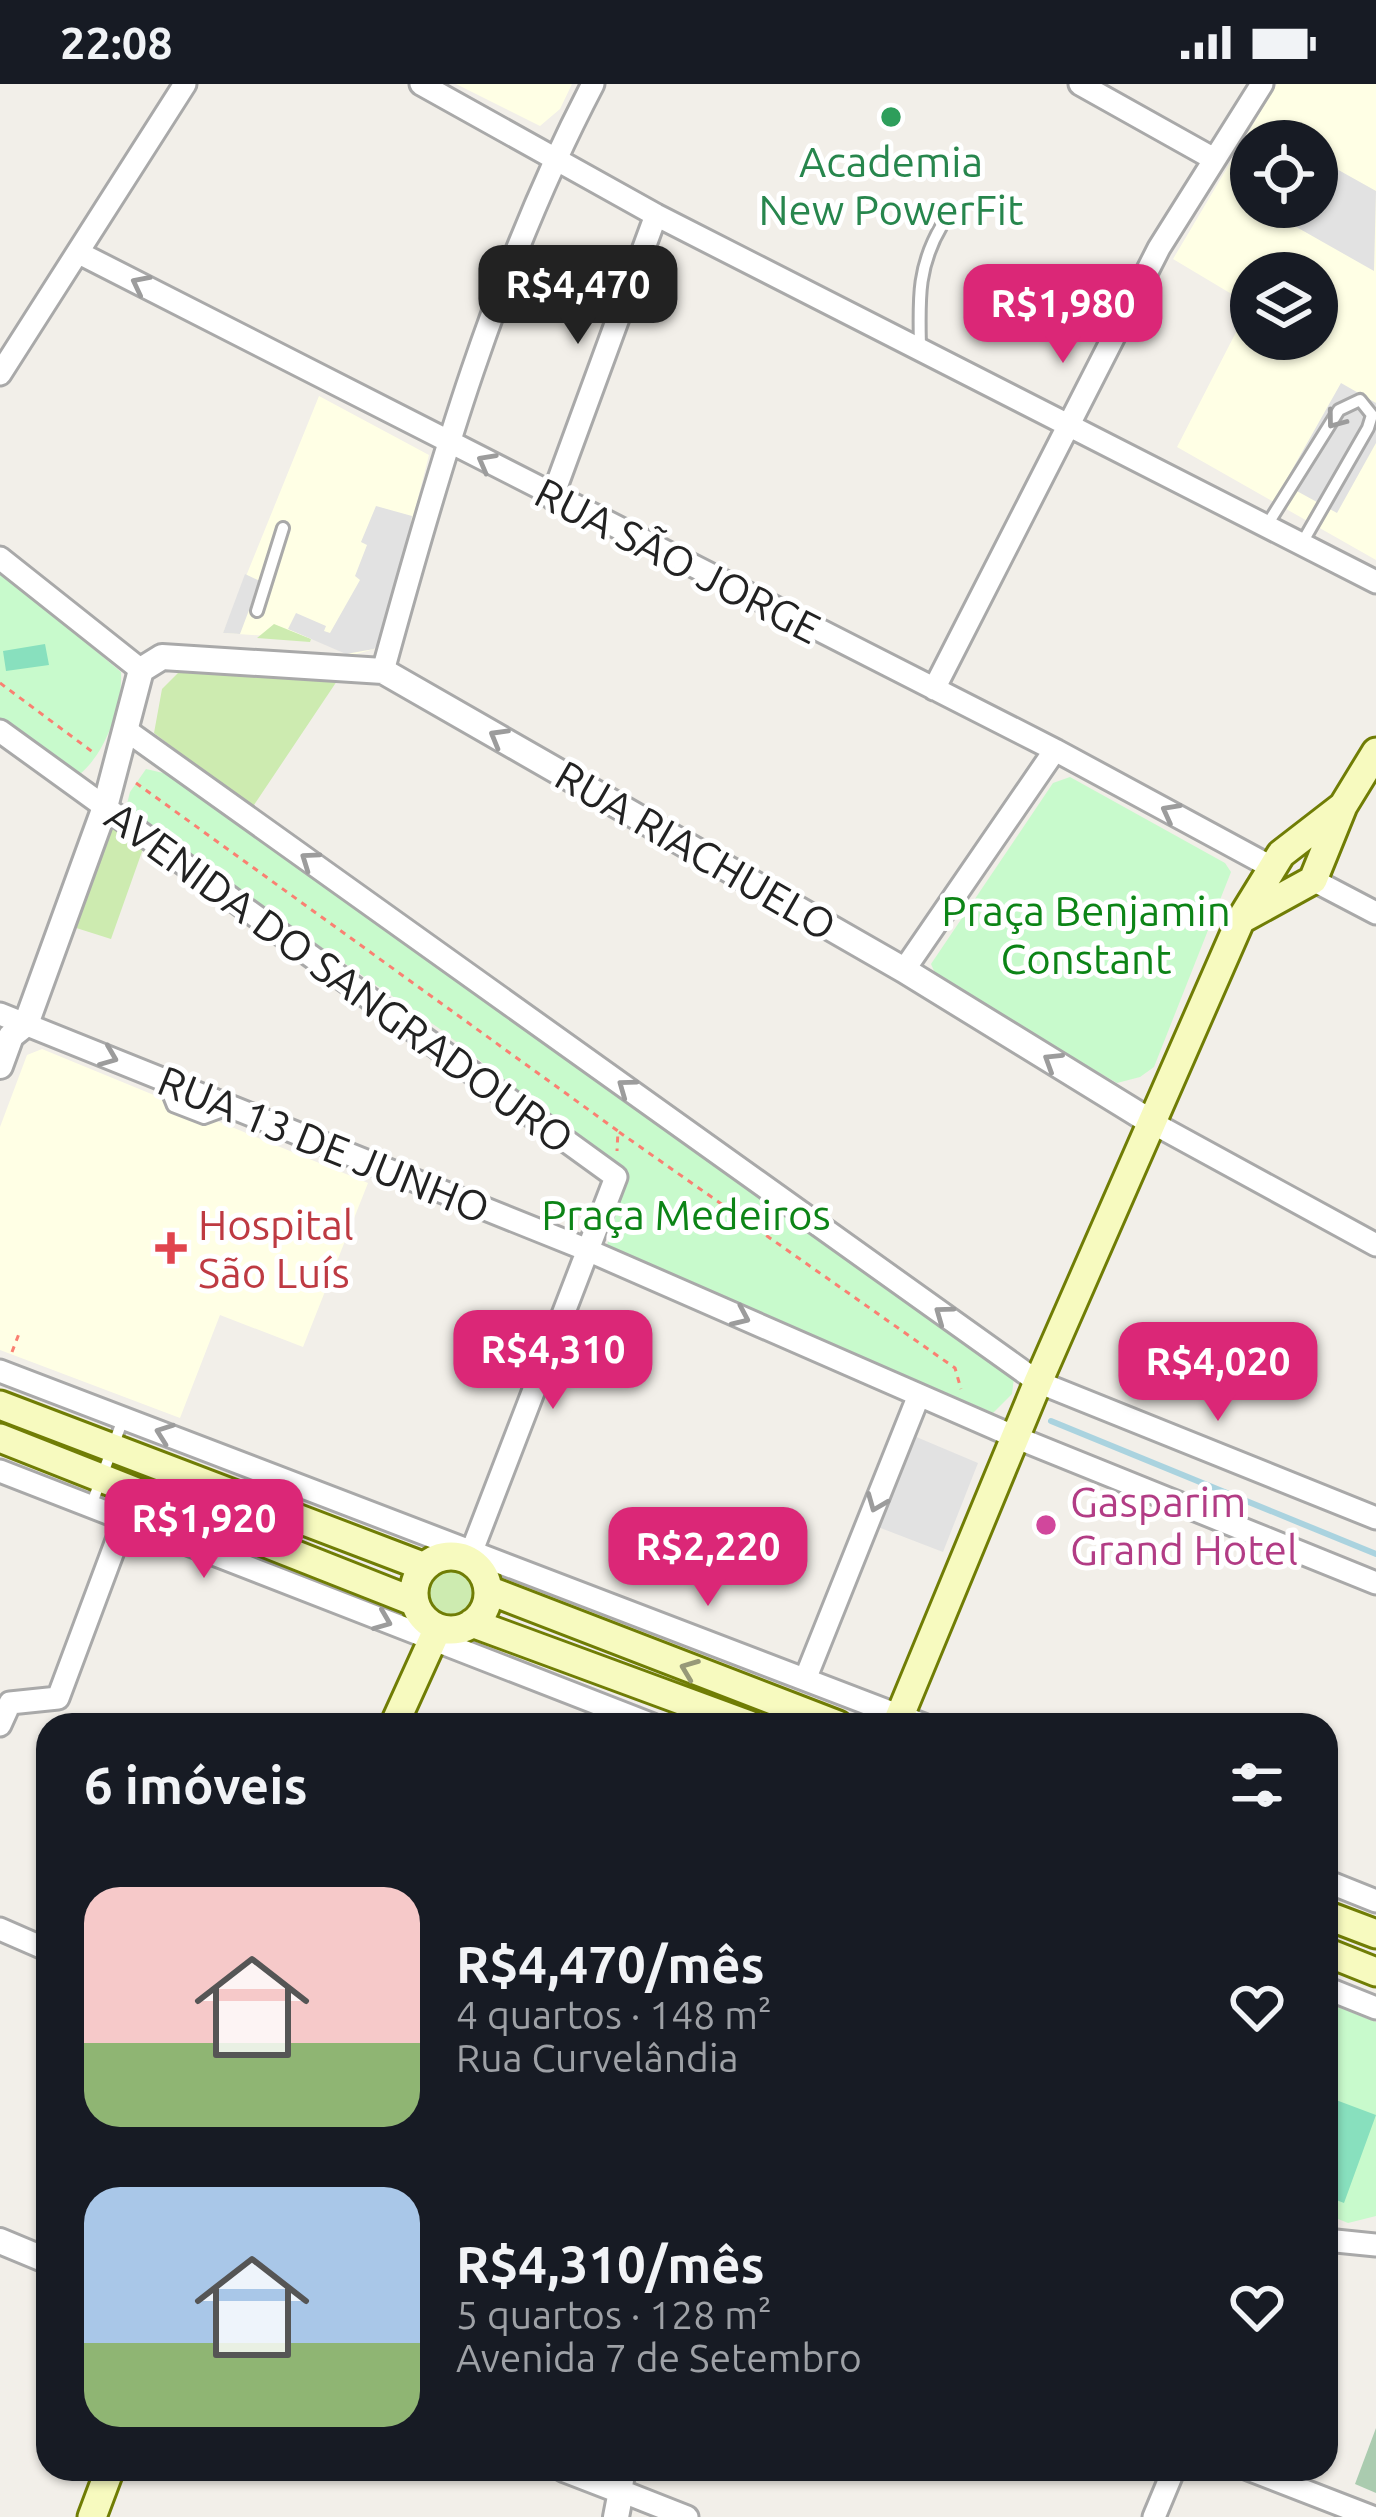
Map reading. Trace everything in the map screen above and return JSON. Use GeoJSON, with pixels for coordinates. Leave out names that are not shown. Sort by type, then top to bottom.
{"type":"FeatureCollection","features":[{"type":"Feature","properties":{"kind":"main road"},"geometry":{"type":"LineString","coordinates":[[1241,919],[1309,880],[1343,806],[1376,752]]}},
{"type":"Feature","properties":{"kind":"main road"},"geometry":{"type":"LineString","coordinates":[[910,1713],[1015,1436],[1241,919],[1281,857],[1343,806]]}},
{"type":"Feature","properties":{"kind":"main road"},"geometry":{"type":"LineString","coordinates":[[1281,857],[1306,850],[1309,880]]}},
{"type":"Feature","properties":{"kind":"main road"},"geometry":{"type":"LineString","coordinates":[[1281,857],[1278,880],[1309,880]]}},
{"type":"Feature","properties":{"kind":"main road"},"geometry":{"type":"LineString","coordinates":[[0,1405],[425,1567]]}},
{"type":"Feature","properties":{"kind":"main road"},"geometry":{"type":"LineString","coordinates":[[0,1438],[415,1602]]}},
{"type":"Feature","properties":{"kind":"main road"},"geometry":{"type":"LineString","coordinates":[[469,1554],[488,1590],[482,1614],[472,1623],[433,1634],[415,1602],[418,1577],[425,1567],[446,1557],[469,1554]]}},
{"type":"Feature","properties":{"kind":"main road"},"geometry":{"type":"LineString","coordinates":[[488,1590],[805,1713]]}},
{"type":"Feature","properties":{"kind":"main road"},"geometry":{"type":"LineString","coordinates":[[472,1623],[717,1713]]}},
{"type":"Feature","properties":{"kind":"main road"},"geometry":{"type":"LineString","coordinates":[[399,1713],[433,1634]]}},
{"type":"Feature","properties":{"kind":"main road"},"geometry":{"type":"LineString","coordinates":[[682,1700],[690,1713]]}},
{"type":"Feature","properties":{"kind":"main road"},"geometry":{"type":"LineString","coordinates":[[753,1713],[775,1702]]}},
{"type":"Feature","properties":{"kind":"main road"},"geometry":{"type":"LineString","coordinates":[[1338,1920],[1376,1934]]}},
{"type":"Feature","properties":{"kind":"main road"},"geometry":{"type":"LineString","coordinates":[[1338,1957],[1376,1972]]}},
{"type":"Feature","properties":{"kind":"main road"},"geometry":{"type":"LineString","coordinates":[[92,2517],[106,2481]]}},
{"type":"Feature","properties":{"kind":"street"},"geometry":{"type":"LineString","coordinates":[[0,374],[81,254],[185,84]]}},
{"type":"Feature","properties":{"kind":"street"},"geometry":{"type":"LineString","coordinates":[[422,84],[656,215],[1066,419],[1376,582]]}},
{"type":"Feature","properties":{"kind":"street"},"geometry":{"type":"LineString","coordinates":[[383,671],[446,440],[554,158],[593,84]]}},
{"type":"Feature","properties":{"kind":"street"},"geometry":{"type":"LineString","coordinates":[[1080,84],[1214,159]]}},
{"type":"Feature","properties":{"kind":"street"},"geometry":{"type":"LineString","coordinates":[[934,688],[1066,419],[1159,248],[1262,84]]}},
{"type":"Feature","properties":{"kind":"street"},"geometry":{"type":"LineString","coordinates":[[552,498],[656,215]]}},
{"type":"Feature","properties":{"kind":"street","name":"RUA SÃO JORGE"},"geometry":{"type":"LineString","coordinates":[[81,254],[552,498],[1055,750],[1281,857]]}},
{"type":"Feature","properties":{"kind":"street"},"geometry":{"type":"LineString","coordinates":[[0,558],[141,670],[105,807],[26,1024],[11,1036],[0,1066]]}},
{"type":"Feature","properties":{"kind":"street","name":"RUA RIACHUELO"},"geometry":{"type":"LineString","coordinates":[[141,670],[163,657],[383,671],[904,970],[1151,1122],[1376,1245]]}},
{"type":"Feature","properties":{"kind":"street"},"geometry":{"type":"LineString","coordinates":[[126,730],[1038,1382],[1376,1518]]}},
{"type":"Feature","properties":{"kind":"street","name":"AVENIDA DO SANGRADOURO"},"geometry":{"type":"LineString","coordinates":[[0,731],[616,1177],[469,1554]]}},
{"type":"Feature","properties":{"kind":"street"},"geometry":{"type":"LineString","coordinates":[[904,970],[1055,750]]}},
{"type":"Feature","properties":{"kind":"street"},"geometry":{"type":"LineString","coordinates":[[1309,880],[1376,913]]}},
{"type":"Feature","properties":{"kind":"street","name":"RUA 13 DE JUNHO"},"geometry":{"type":"LineString","coordinates":[[0,1014],[585,1249],[1015,1436],[1376,1583]]}},
{"type":"Feature","properties":{"kind":"street"},"geometry":{"type":"LineString","coordinates":[[5,1363],[123,1418],[291,1480],[469,1554],[806,1677],[887,1713]]}},
{"type":"Feature","properties":{"kind":"street"},"geometry":{"type":"LineString","coordinates":[[806,1677],[919,1395]]}},
{"type":"Feature","properties":{"kind":"street"},"geometry":{"type":"LineString","coordinates":[[0,1472],[433,1634],[624,1713]]}},
{"type":"Feature","properties":{"kind":"street"},"geometry":{"type":"LineString","coordinates":[[0,1725],[10,1703],[58,1698],[125,1519]]}},
{"type":"Feature","properties":{"kind":"street"},"geometry":{"type":"LineString","coordinates":[[1338,1886],[1376,1900]]}},
{"type":"Feature","properties":{"kind":"street"},"geometry":{"type":"LineString","coordinates":[[0,1929],[36,1945]]}},
{"type":"Feature","properties":{"kind":"street"},"geometry":{"type":"LineString","coordinates":[[1338,1993],[1376,2008]]}},
{"type":"Feature","properties":{"kind":"street"},"geometry":{"type":"LineString","coordinates":[[0,2241],[36,2256]]}},
{"type":"Feature","properties":{"kind":"street"},"geometry":{"type":"LineString","coordinates":[[1338,2241],[1376,2245]]}},
{"type":"Feature","properties":{"kind":"street"},"geometry":{"type":"LineString","coordinates":[[616,2517],[622,2481]]}},
{"type":"Feature","properties":{"kind":"street"},"geometry":{"type":"LineString","coordinates":[[624,2481],[687,2517]]}},
{"type":"Feature","properties":{"kind":"street"},"geometry":{"type":"LineString","coordinates":[[1154,2517],[1169,2481]]}},
{"type":"Feature","properties":{"kind":"street"},"geometry":{"type":"LineString","coordinates":[[1279,2481],[1372,2517]]}},
{"type":"Feature","properties":{"kind":"lane"},"geometry":{"type":"LineString","coordinates":[[920,347],[918,284],[925,254],[942,225]]}},
{"type":"Feature","properties":{"kind":"lane"},"geometry":{"type":"LineString","coordinates":[[1267,525],[1339,410],[1360,400],[1372,415],[1368,428],[1302,543]]}},
{"type":"Feature","properties":{"kind":"lane"},"geometry":{"type":"LineString","coordinates":[[257,611],[283,528]]}},
{"type":"Feature","properties":{"kind":"lane"},"geometry":{"type":"LineString","coordinates":[[91,1506],[123,1418]]}},
{"type":"Feature","properties":{"kind":"lane"},"geometry":{"type":"LineString","coordinates":[[279,1512],[291,1480]]}},
{"type":"Feature","properties":{"kind":"lane"},"geometry":{"type":"LineString","coordinates":[[256,1571],[269,1542]]}},
{"type":"Feature","properties":{"kind":"path"},"geometry":{"type":"LineString","coordinates":[[0,683],[97,755]]}},
{"type":"Feature","properties":{"kind":"path"},"geometry":{"type":"LineString","coordinates":[[135,782],[955,1368],[956,1386],[969,1396]]}},
{"type":"Feature","properties":{"kind":"path"},"geometry":{"type":"LineString","coordinates":[[616,1177],[618,1131]]}},
{"type":"Feature","properties":{"kind":"path"},"geometry":{"type":"LineString","coordinates":[[5,1363],[20,1331]]}},
{"type":"Feature","properties":{"kind":"shaded area"},"geometry":{"type":"Polygon","coordinates":[[[456,84],[572,84],[560,109],[540,126],[456,84]]]}},
{"type":"Feature","properties":{"kind":"shaded area"},"geometry":{"type":"Polygon","coordinates":[[[1277,84],[1376,84],[1376,560],[1177,447],[1230,344],[1230,360],[1338,360],[1338,252],[1230,252],[1230,293],[1173,259],[1230,163],[1230,228],[1338,228],[1338,120],[1256,120],[1277,84]]]}},
{"type":"Feature","properties":{"kind":"shaded area"},"geometry":{"type":"Polygon","coordinates":[[[1338,170],[1376,191],[1374,271],[1298,228],[1338,228],[1338,170]]]}},
{"type":"Feature","properties":{"kind":"shaded area"},"geometry":{"type":"Polygon","coordinates":[[[1341,383],[1376,403],[1376,443],[1337,513],[1284,484],[1341,383]]]}},
{"type":"Feature","properties":{"kind":"shaded area"},"geometry":{"type":"Polygon","coordinates":[[[319,396],[429,455],[383,636],[374,649],[353,655],[312,639],[223,633],[319,396]]]}},
{"type":"Feature","properties":{"kind":"shaded area"},"geometry":{"type":"Polygon","coordinates":[[[376,506],[412,516],[383,636],[374,649],[346,654],[288,629],[296,613],[326,626],[324,631],[330,633],[360,580],[355,576],[367,545],[361,542],[376,506]]]}},
{"type":"Feature","properties":{"kind":"shaded area"},"geometry":{"type":"Polygon","coordinates":[[[245,574],[260,581],[240,634],[223,633],[245,574]]]}},
{"type":"Feature","properties":{"kind":"shaded area","name":"Hospital São Luís"},"geometry":{"type":"Polygon","coordinates":[[[42,1049],[368,1183],[303,1347],[220,1315],[180,1418],[0,1350],[0,1127],[27,1055],[42,1049]]]}},
{"type":"Feature","properties":{"kind":"shaded area"},"geometry":{"type":"Polygon","coordinates":[[[914,1436],[978,1463],[943,1552],[878,1527],[914,1436]]]}},
{"type":"Feature","properties":{"kind":"shaded area"},"geometry":{"type":"Polygon","coordinates":[[[1376,2428],[1376,2493],[1355,2484],[1376,2428]]]}},
{"type":"Feature","properties":{"kind":"green space"},"geometry":{"type":"Polygon","coordinates":[[[0,571],[121,672],[110,730],[95,757],[76,777],[0,724],[0,571]]]}},
{"type":"Feature","properties":{"kind":"green space"},"geometry":{"type":"Polygon","coordinates":[[[274,624],[311,639],[310,642],[257,638],[274,624]]]}},
{"type":"Feature","properties":{"kind":"green space"},"geometry":{"type":"Polygon","coordinates":[[[45,644],[49,665],[6,671],[3,651],[45,644]]]}},
{"type":"Feature","properties":{"kind":"green space"},"geometry":{"type":"Polygon","coordinates":[[[179,672],[337,681],[252,808],[154,733],[162,689],[179,672]]]}},
{"type":"Feature","properties":{"kind":"green space","name":"Praça Medeiros"},"geometry":{"type":"Polygon","coordinates":[[[146,769],[172,775],[1014,1378],[1012,1394],[993,1413],[611,1249],[607,1245],[627,1177],[440,1029],[125,812],[130,792],[146,769]]]}},
{"type":"Feature","properties":{"kind":"green space","name":"Praça Benjamin Constant"},"geometry":{"type":"Polygon","coordinates":[[[1070,777],[1225,863],[1231,872],[1154,1067],[1140,1077],[1117,1083],[938,980],[931,964],[1053,783],[1070,777]]]}},
{"type":"Feature","properties":{"kind":"green space"},"geometry":{"type":"Polygon","coordinates":[[[118,827],[144,846],[111,939],[70,926],[109,829],[118,827]]]}},
{"type":"Feature","properties":{"kind":"green space"},"geometry":{"type":"Polygon","coordinates":[[[452,1571],[468,1578],[475,1594],[468,1610],[452,1617],[436,1610],[429,1594],[436,1578],[452,1571]]]}},
{"type":"Feature","properties":{"kind":"green space"},"geometry":{"type":"Polygon","coordinates":[[[1338,2007],[1376,2022],[1376,2216],[1348,2223],[1338,2219],[1338,2007]]]}},
{"type":"Feature","properties":{"kind":"green space"},"geometry":{"type":"Polygon","coordinates":[[[1338,2101],[1376,2115],[1344,2203],[1338,2201],[1338,2101]]]}},
{"type":"Feature","properties":{"kind":"waterway"},"geometry":{"type":"LineString","coordinates":[[1051,1421],[1376,1554]]}},
{"type":"Feature","properties":{"kind":"place","name":"Academia New PowerFit"},"geometry":{"type":"Point","coordinates":[891,117]}},
{"type":"Feature","properties":{"kind":"place","name":"Hospital São Luís"},"geometry":{"type":"Point","coordinates":[171,1248]}},
{"type":"Feature","properties":{"kind":"place","name":"Gasparim Grand Hotel"},"geometry":{"type":"Point","coordinates":[1046,1525]}}]}
